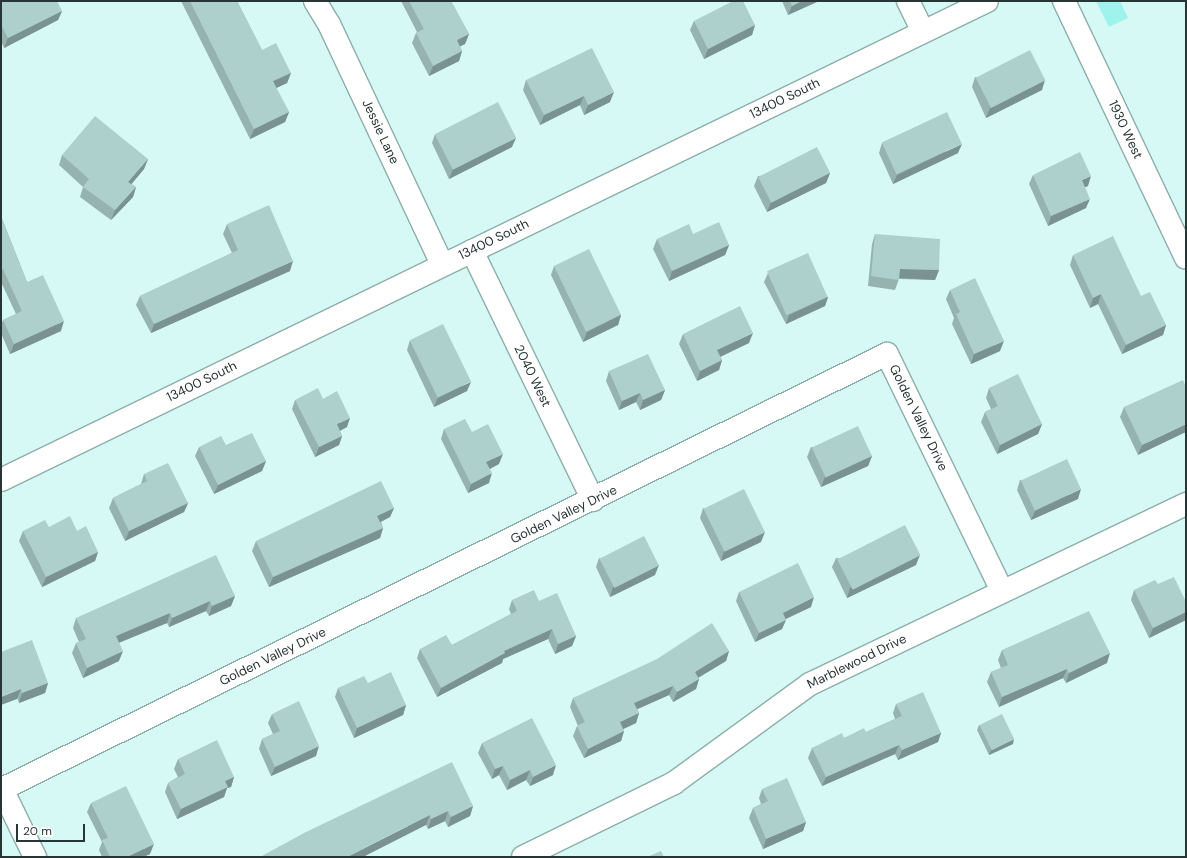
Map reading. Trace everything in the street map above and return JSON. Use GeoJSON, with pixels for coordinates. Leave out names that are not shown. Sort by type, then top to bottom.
{"type":"FeatureCollection","features":[{"type":"Feature","properties":{"kind":"street","name":"Jessie Lane"},"geometry":{"type":"LineString","coordinates":[[315,1],[329,24],[442,264]]}},
{"type":"Feature","properties":{"kind":"street"},"geometry":{"type":"LineString","coordinates":[[908,1],[923,32]]}},
{"type":"Feature","properties":{"kind":"street","name":"13400 South"},"geometry":{"type":"LineString","coordinates":[[1,480],[442,264],[472,251],[987,1]]}},
{"type":"Feature","properties":{"kind":"street","name":"1930 West"},"geometry":{"type":"LineString","coordinates":[[1064,1],[1186,258]]}},
{"type":"Feature","properties":{"kind":"street","name":"2040 West"},"geometry":{"type":"LineString","coordinates":[[472,251],[593,500]]}},
{"type":"Feature","properties":{"kind":"street","name":"Golden Valley Drive"},"geometry":{"type":"LineString","coordinates":[[35,857],[2,789],[593,500],[887,354],[1002,592]]}},
{"type":"Feature","properties":{"kind":"street","name":"Marblewood Drive"},"geometry":{"type":"LineString","coordinates":[[523,857],[674,783],[810,684],[1186,504]]}},
{"type":"Feature","properties":{"kind":"shaded area"},"geometry":{"type":"Polygon","coordinates":[[[1096,1],[1120,1],[1128,18],[1109,27],[1096,1]]]}},
{"type":"Feature","properties":{"kind":"building"},"geometry":{"type":"Polygon","coordinates":[[[1,1],[57,1],[62,11],[8,38],[1,25],[1,1]]]}},
{"type":"Feature","properties":{"kind":"building"},"geometry":{"type":"Polygon","coordinates":[[[190,1],[237,1],[262,50],[276,43],[291,73],[273,81],[289,112],[254,129],[190,1]]]}},
{"type":"Feature","properties":{"kind":"building"},"geometry":{"type":"Polygon","coordinates":[[[409,1],[451,1],[469,34],[457,40],[462,51],[433,66],[416,33],[424,29],[409,1]]]}},
{"type":"Feature","properties":{"kind":"building"},"geometry":{"type":"Polygon","coordinates":[[[733,1],[743,1],[755,25],[708,49],[694,21],[733,1]]]}},
{"type":"Feature","properties":{"kind":"building"},"geometry":{"type":"Polygon","coordinates":[[[790,1],[802,1],[792,6],[790,1]]]}},
{"type":"Feature","properties":{"kind":"building"},"geometry":{"type":"Polygon","coordinates":[[[592,48],[614,92],[588,105],[584,96],[544,115],[526,80],[592,48]]]}},
{"type":"Feature","properties":{"kind":"building"},"geometry":{"type":"Polygon","coordinates":[[[1030,50],[1045,80],[991,108],[976,78],[1030,50]]]}},
{"type":"Feature","properties":{"kind":"building"},"geometry":{"type":"Polygon","coordinates":[[[498,102],[516,138],[453,170],[435,134],[498,102]]]}},
{"type":"Feature","properties":{"kind":"building"},"geometry":{"type":"Polygon","coordinates":[[[947,112],[962,144],[897,174],[882,142],[947,112]]]}},
{"type":"Feature","properties":{"kind":"building"},"geometry":{"type":"Polygon","coordinates":[[[95,116],[148,159],[128,182],[136,187],[115,210],[83,187],[89,179],[62,155],[95,116]]]}},
{"type":"Feature","properties":{"kind":"building"},"geometry":{"type":"Polygon","coordinates":[[[817,147],[830,173],[771,203],[758,177],[817,147]]]}},
{"type":"Feature","properties":{"kind":"building"},"geometry":{"type":"Polygon","coordinates":[[[1080,152],[1091,176],[1082,180],[1090,199],[1051,216],[1033,175],[1080,152]]]}},
{"type":"Feature","properties":{"kind":"building"},"geometry":{"type":"Polygon","coordinates":[[[269,205],[293,261],[154,324],[140,296],[238,250],[227,224],[269,205]]]}},
{"type":"Feature","properties":{"kind":"building"},"geometry":{"type":"Polygon","coordinates":[[[1,216],[27,282],[43,275],[64,321],[14,344],[3,320],[22,311],[3,269],[1,270],[1,216]]]}},
{"type":"Feature","properties":{"kind":"building"},"geometry":{"type":"Polygon","coordinates":[[[719,222],[729,245],[672,271],[657,239],[689,224],[693,234],[719,222]]]}},
{"type":"Feature","properties":{"kind":"building"},"geometry":{"type":"Polygon","coordinates":[[[875,234],[940,239],[939,270],[900,269],[899,280],[871,276],[875,234]]]}},
{"type":"Feature","properties":{"kind":"building"},"geometry":{"type":"Polygon","coordinates":[[[1113,236],[1141,296],[1150,292],[1166,325],[1126,345],[1101,294],[1093,298],[1073,255],[1113,236]]]}},
{"type":"Feature","properties":{"kind":"building"},"geometry":{"type":"Polygon","coordinates":[[[589,249],[621,315],[586,332],[554,266],[589,249]]]}},
{"type":"Feature","properties":{"kind":"building"},"geometry":{"type":"Polygon","coordinates":[[[808,253],[828,297],[786,315],[767,271],[808,253]]]}},
{"type":"Feature","properties":{"kind":"building"},"geometry":{"type":"Polygon","coordinates":[[[975,278],[1004,341],[974,354],[956,314],[960,312],[950,290],[975,278]]]}},
{"type":"Feature","properties":{"kind":"building"},"geometry":{"type":"Polygon","coordinates":[[[740,306],[753,333],[717,350],[722,360],[700,371],[683,334],[740,306]]]}},
{"type":"Feature","properties":{"kind":"building"},"geometry":{"type":"Polygon","coordinates":[[[443,324],[471,382],[438,398],[410,340],[443,324]]]}},
{"type":"Feature","properties":{"kind":"building"},"geometry":{"type":"Polygon","coordinates":[[[648,354],[665,390],[643,400],[640,393],[622,401],[609,371],[648,354]]]}},
{"type":"Feature","properties":{"kind":"building"},"geometry":{"type":"Polygon","coordinates":[[[1018,374],[1042,424],[1000,445],[985,412],[998,406],[989,388],[1018,374]]]}},
{"type":"Feature","properties":{"kind":"building"},"geometry":{"type":"Polygon","coordinates":[[[1183,380],[1186,387],[1186,424],[1142,445],[1124,407],[1183,380]]]}},
{"type":"Feature","properties":{"kind":"building"},"geometry":{"type":"Polygon","coordinates":[[[318,388],[323,399],[337,391],[350,418],[337,424],[342,436],[319,447],[295,400],[318,388]]]}},
{"type":"Feature","properties":{"kind":"building"},"geometry":{"type":"Polygon","coordinates":[[[465,419],[472,432],[488,424],[503,454],[486,462],[492,473],[471,484],[444,429],[465,419]]]}},
{"type":"Feature","properties":{"kind":"building"},"geometry":{"type":"Polygon","coordinates":[[[858,426],[872,456],[826,477],[812,448],[858,426]]]}},
{"type":"Feature","properties":{"kind":"building"},"geometry":{"type":"Polygon","coordinates":[[[252,433],[266,461],[218,485],[199,447],[221,436],[226,445],[252,433]]]}},
{"type":"Feature","properties":{"kind":"building"},"geometry":{"type":"Polygon","coordinates":[[[1067,459],[1081,489],[1035,510],[1021,481],[1067,459]]]}},
{"type":"Feature","properties":{"kind":"building"},"geometry":{"type":"Polygon","coordinates":[[[168,463],[188,503],[129,531],[113,498],[147,481],[144,474],[168,463]]]}},
{"type":"Feature","properties":{"kind":"building"},"geometry":{"type":"Polygon","coordinates":[[[381,481],[394,508],[377,516],[383,528],[273,577],[256,541],[381,481]]]}},
{"type":"Feature","properties":{"kind":"building"},"geometry":{"type":"Polygon","coordinates":[[[744,489],[765,532],[725,552],[704,509],[744,489]]]}},
{"type":"Feature","properties":{"kind":"building"},"geometry":{"type":"Polygon","coordinates":[[[70,516],[77,531],[86,526],[98,552],[46,577],[23,531],[45,520],[49,527],[70,516]]]}},
{"type":"Feature","properties":{"kind":"building"},"geometry":{"type":"Polygon","coordinates":[[[905,525],[920,555],[853,590],[837,560],[905,525]]]}},
{"type":"Feature","properties":{"kind":"building"},"geometry":{"type":"Polygon","coordinates":[[[644,536],[659,565],[614,588],[599,559],[644,536]]]}},
{"type":"Feature","properties":{"kind":"building"},"geometry":{"type":"Polygon","coordinates":[[[216,555],[235,596],[212,606],[210,601],[172,618],[170,613],[116,636],[123,651],[87,668],[76,643],[86,639],[76,618],[216,555]]]}},
{"type":"Feature","properties":{"kind":"building"},"geometry":{"type":"Polygon","coordinates":[[[798,563],[814,597],[783,613],[786,620],[759,633],[739,592],[798,563]]]}},
{"type":"Feature","properties":{"kind":"building"},"geometry":{"type":"Polygon","coordinates":[[[1174,577],[1186,602],[1186,612],[1153,628],[1134,590],[1155,580],[1158,584],[1174,577]]]}},
{"type":"Feature","properties":{"kind":"building"},"geometry":{"type":"Polygon","coordinates":[[[534,590],[539,601],[557,593],[576,636],[558,644],[552,629],[504,651],[505,653],[441,688],[420,649],[446,635],[452,645],[517,611],[512,600],[534,590]]]}},
{"type":"Feature","properties":{"kind":"building"},"geometry":{"type":"Polygon","coordinates":[[[1089,611],[1110,653],[1069,673],[1067,669],[1002,697],[991,672],[1008,665],[1002,650],[1089,611]]]}},
{"type":"Feature","properties":{"kind":"building"},"geometry":{"type":"Polygon","coordinates":[[[712,623],[729,651],[695,672],[699,679],[677,692],[673,686],[634,703],[639,713],[620,722],[624,731],[588,749],[577,726],[585,722],[573,698],[657,659],[712,623]]]}},
{"type":"Feature","properties":{"kind":"building"},"geometry":{"type":"Polygon","coordinates":[[[32,640],[48,683],[22,693],[21,689],[1,697],[1,652],[32,640]]]}},
{"type":"Feature","properties":{"kind":"building"},"geometry":{"type":"Polygon","coordinates":[[[391,672],[406,705],[357,728],[338,688],[364,676],[368,683],[391,672]]]}},
{"type":"Feature","properties":{"kind":"building"},"geometry":{"type":"Polygon","coordinates":[[[923,692],[941,733],[902,750],[899,745],[826,777],[812,748],[842,733],[844,738],[864,728],[866,732],[902,716],[896,704],[923,692]]]}},
{"type":"Feature","properties":{"kind":"building"},"geometry":{"type":"Polygon","coordinates":[[[299,701],[319,746],[275,767],[262,739],[280,731],[272,714],[299,701]]]}},
{"type":"Feature","properties":{"kind":"building"},"geometry":{"type":"Polygon","coordinates":[[[1002,714],[1014,739],[992,750],[980,725],[1002,714]]]}},
{"type":"Feature","properties":{"kind":"building"},"geometry":{"type":"Polygon","coordinates":[[[532,718],[556,765],[533,777],[530,770],[510,780],[503,766],[495,769],[482,743],[532,718]]]}},
{"type":"Feature","properties":{"kind":"building"},"geometry":{"type":"Polygon","coordinates":[[[217,740],[234,777],[225,781],[228,787],[181,809],[168,783],[185,774],[178,759],[217,740]]]}},
{"type":"Feature","properties":{"kind":"building"},"geometry":{"type":"Polygon","coordinates":[[[452,762],[473,806],[451,817],[448,811],[431,819],[430,815],[347,857],[260,857],[304,833],[452,762]]]}},
{"type":"Feature","properties":{"kind":"building"},"geometry":{"type":"Polygon","coordinates":[[[787,778],[806,822],[766,839],[753,808],[768,801],[762,789],[787,778]]]}},
{"type":"Feature","properties":{"kind":"building"},"geometry":{"type":"Polygon","coordinates":[[[126,786],[154,844],[127,857],[110,857],[102,840],[108,838],[91,803],[126,786]]]}},
{"type":"Feature","properties":{"kind":"building"},"geometry":{"type":"Polygon","coordinates":[[[661,851],[664,857],[647,857],[661,851]]]}}]}
